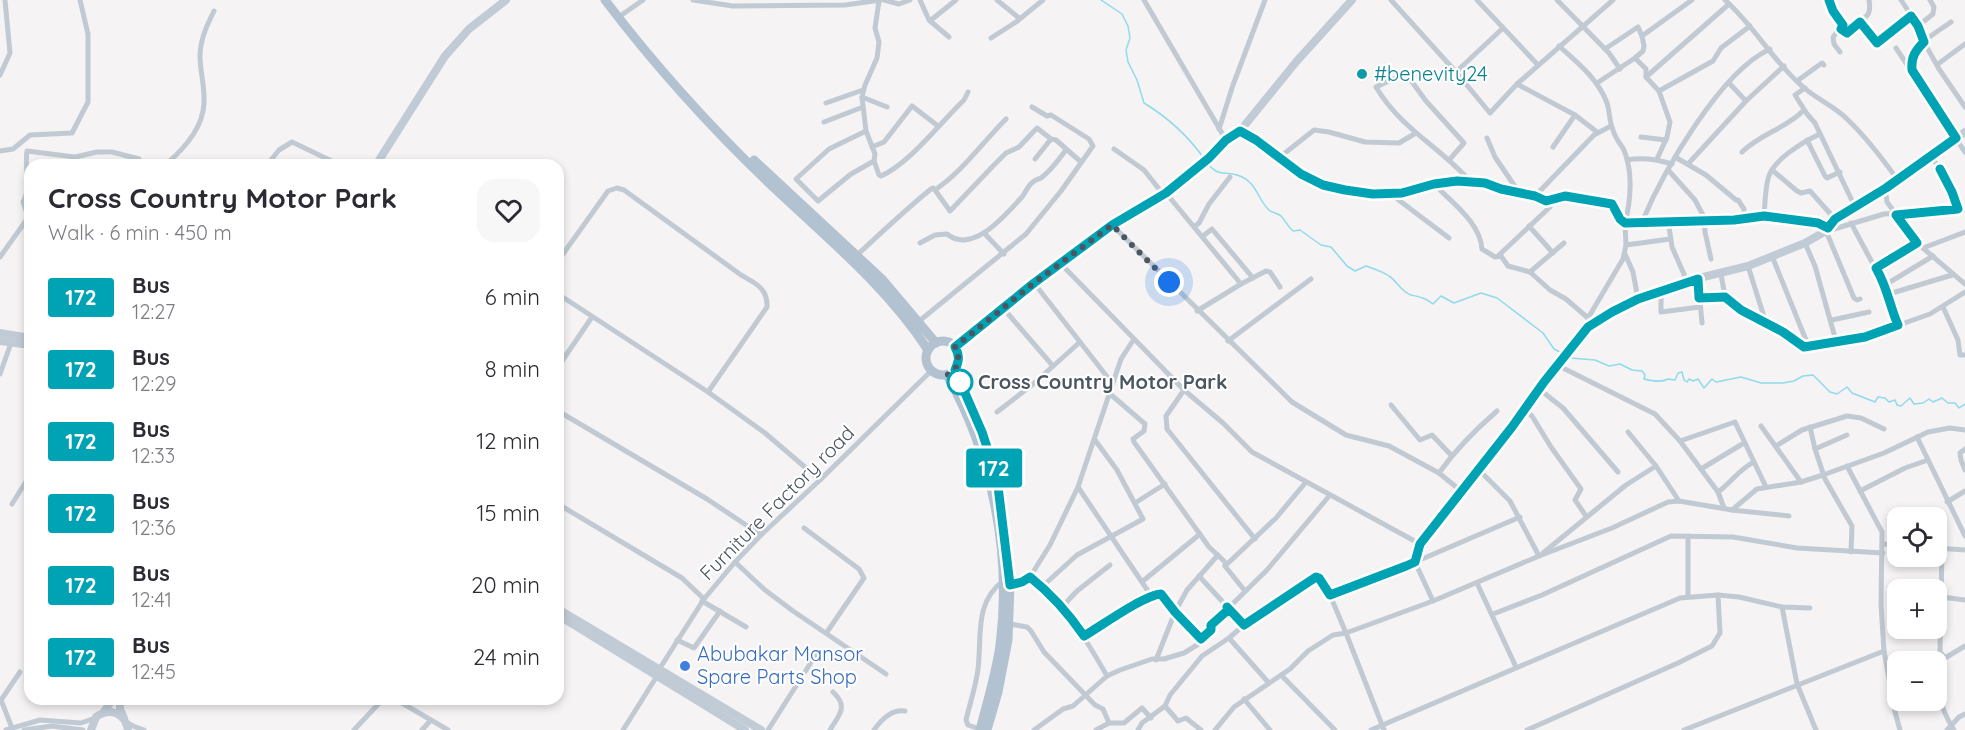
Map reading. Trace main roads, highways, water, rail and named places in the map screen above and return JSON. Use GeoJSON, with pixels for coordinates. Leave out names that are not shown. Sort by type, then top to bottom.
{"type":"FeatureCollection","features":[{"type":"Feature","properties":{"kind":"main road"},"geometry":{"type":"LineString","coordinates":[[605,0],[693,107],[878,286],[912,325],[928,350]]}},
{"type":"Feature","properties":{"kind":"main road"},"geometry":{"type":"LineString","coordinates":[[612,0],[672,76],[739,146],[882,279],[936,343]]}},
{"type":"Feature","properties":{"kind":"main road"},"geometry":{"type":"LineString","coordinates":[[943,342],[955,347],[959,355],[959,363],[951,372],[938,375],[931,371],[926,361],[928,350],[936,343],[943,342]]}},
{"type":"Feature","properties":{"kind":"main road"},"geometry":{"type":"LineString","coordinates":[[951,372],[982,432],[997,478],[1007,583],[1010,624],[1004,666],[982,730]]}},
{"type":"Feature","properties":{"kind":"main road"},"geometry":{"type":"LineString","coordinates":[[982,730],[1000,647],[1007,583]]}},
{"type":"Feature","properties":{"kind":"waterway"},"geometry":{"type":"LineString","coordinates":[[1101,0],[1122,14],[1128,26],[1130,38],[1126,50],[1128,62],[1137,80],[1144,103],[1176,127],[1203,157]]}},
{"type":"Feature","properties":{"kind":"waterway"},"geometry":{"type":"LineString","coordinates":[[1208,164],[1219,172],[1237,175],[1249,181],[1265,206],[1281,216],[1293,231],[1300,230],[1321,245],[1331,247],[1347,266],[1355,271],[1366,266],[1381,271],[1392,278],[1408,294],[1433,304],[1441,296],[1454,303],[1481,293],[1497,298],[1543,333],[1554,349],[1562,353]]}},
{"type":"Feature","properties":{"kind":"waterway"},"geometry":{"type":"LineString","coordinates":[[1570,358],[1595,360],[1609,366],[1620,364],[1632,370],[1642,371],[1645,375],[1644,379],[1653,381],[1675,380],[1678,373],[1682,372],[1684,380],[1687,382],[1689,379],[1693,381],[1698,379],[1704,388],[1712,379],[1716,382],[1741,377],[1761,383],[1783,383],[1813,375],[1830,392],[1837,394],[1847,387],[1852,393],[1875,402],[1878,397],[1885,398],[1889,402],[1895,400],[1897,405],[1901,406],[1910,398],[1914,404],[1923,403],[1929,399],[1933,402],[1942,398],[1948,403],[1955,403],[1959,408],[1965,404]]}},
{"type":"Feature","properties":{"kind":"place","name":"#benevity24"},"geometry":{"type":"Point","coordinates":[1362,74]}},
{"type":"Feature","properties":{"kind":"place","name":"Cross Country Motor Park"},"geometry":{"type":"Point","coordinates":[960,382]}},
{"type":"Feature","properties":{"kind":"place","name":"Abubakar Mansor Spare Parts Shop"},"geometry":{"type":"Point","coordinates":[685,666]}}]}
